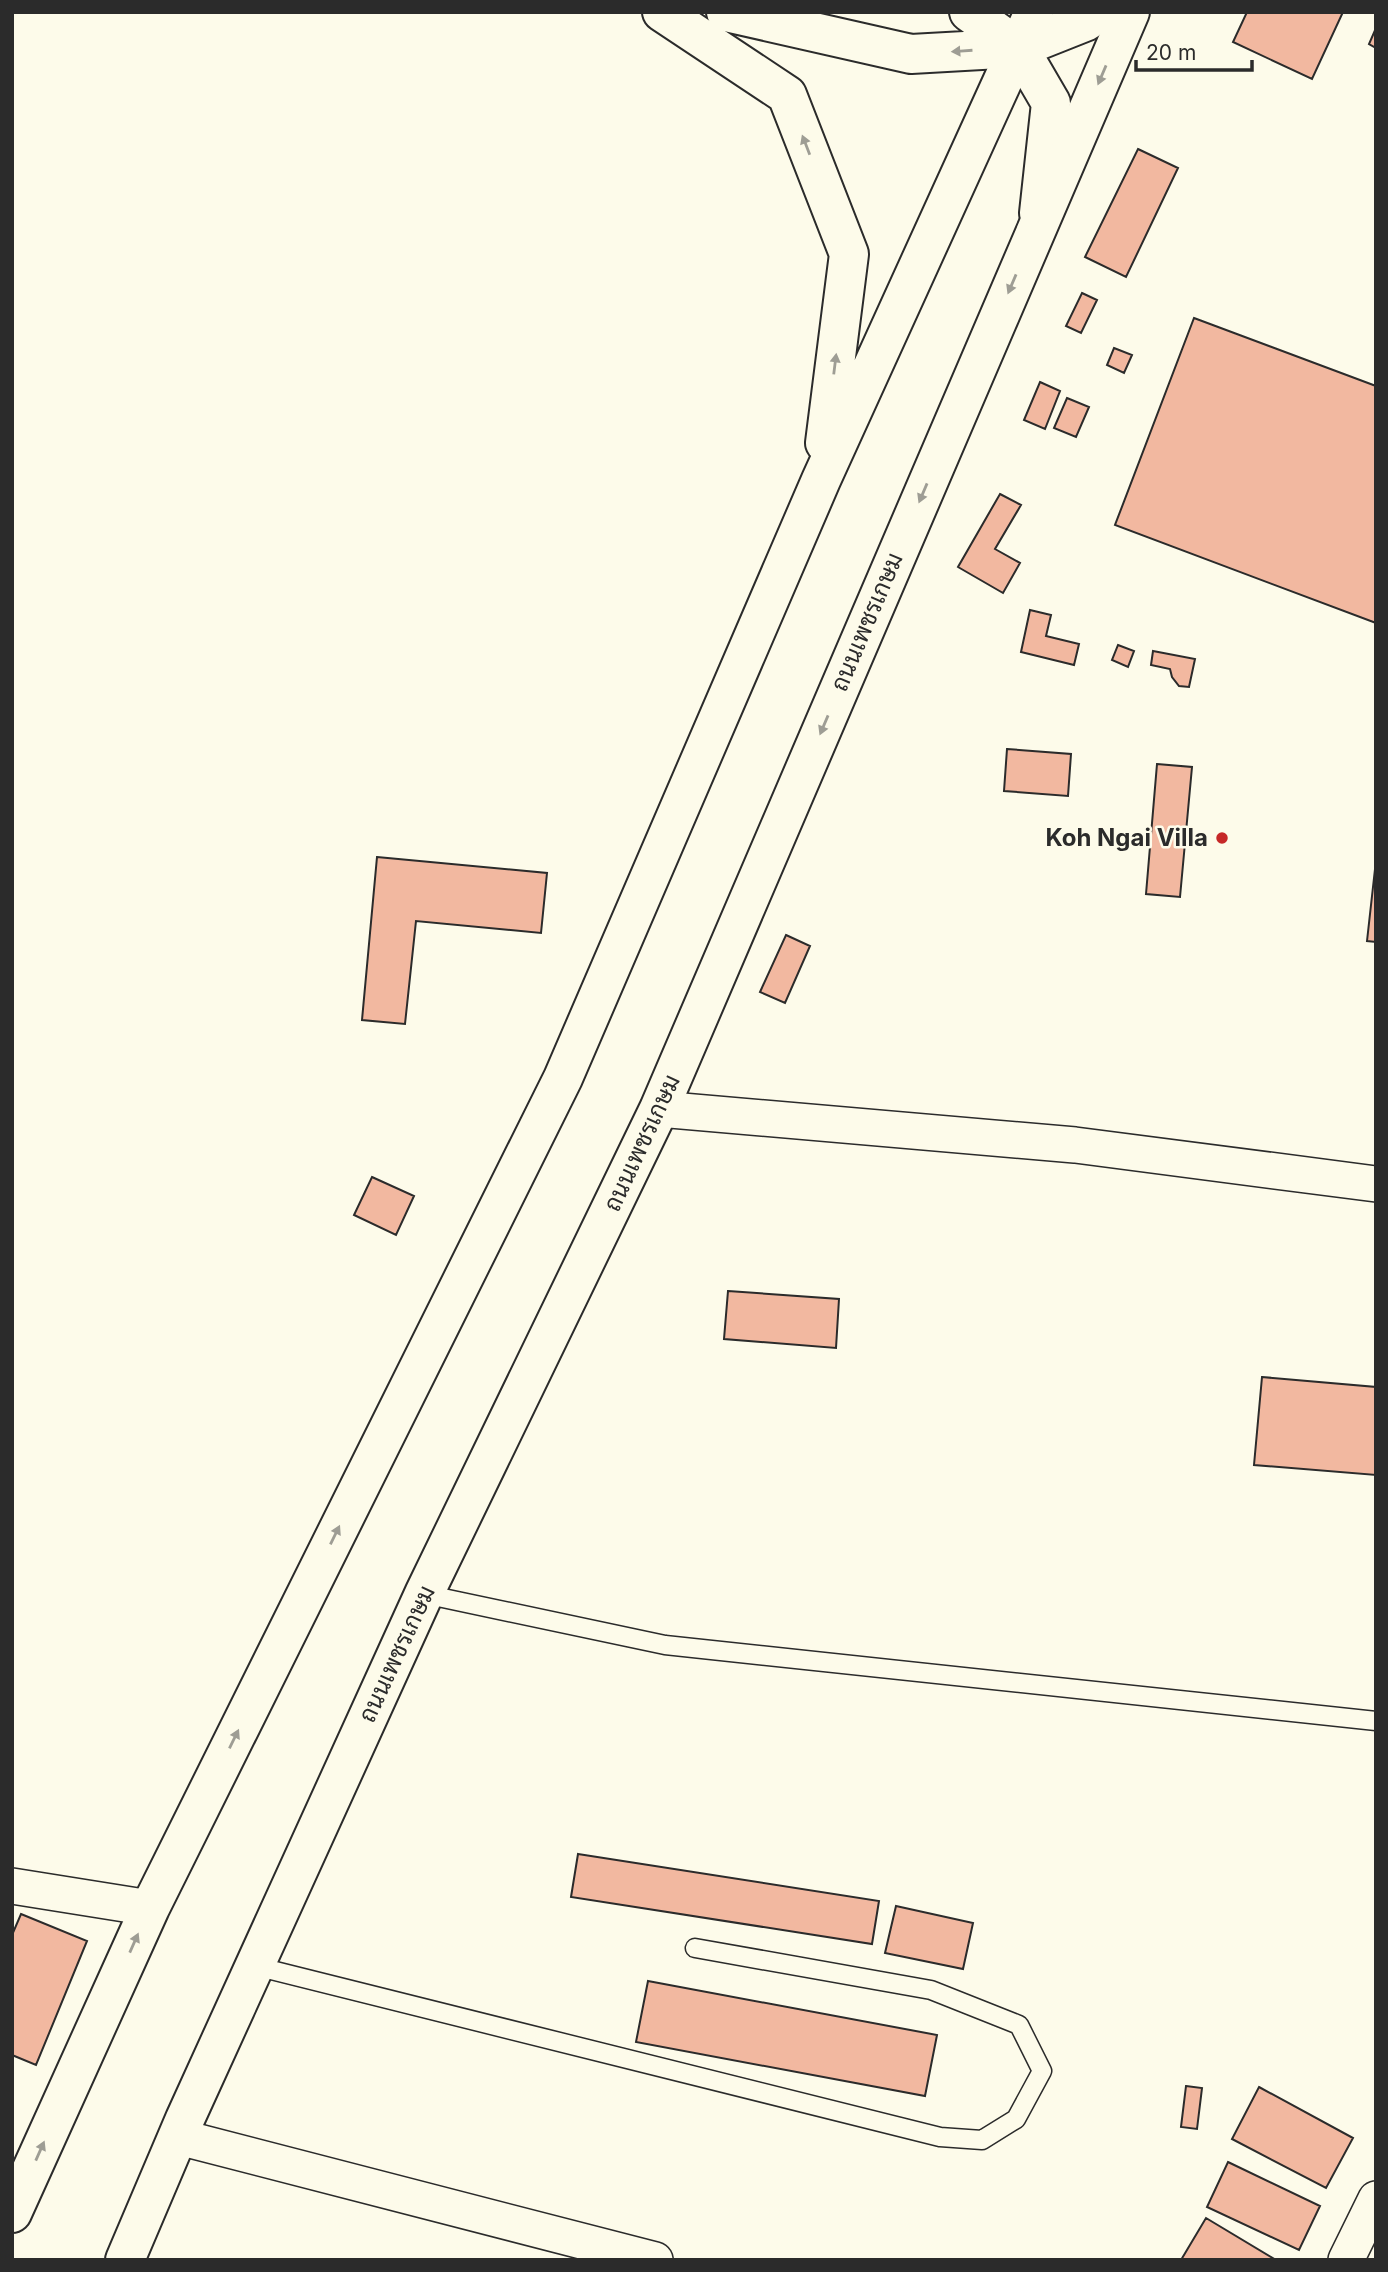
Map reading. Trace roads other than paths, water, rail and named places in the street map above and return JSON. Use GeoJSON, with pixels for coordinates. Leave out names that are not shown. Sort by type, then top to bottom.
{"type":"FeatureCollection","features":[{"type":"Feature","properties":{"kind":"main road"},"geometry":{"type":"LineString","coordinates":[[662,12],[787,95],[849,254],[821,480]]}},
{"type":"Feature","properties":{"kind":"main road"},"geometry":{"type":"LineString","coordinates":[[726,12],[911,54],[1019,48],[1087,21],[1095,12]]}},
{"type":"Feature","properties":{"kind":"main road"},"geometry":{"type":"LineString","coordinates":[[969,12],[1019,48],[1051,103],[1038,224]]}},
{"type":"Feature","properties":{"kind":"main road"},"geometry":{"type":"LineString","coordinates":[[12,2213],[150,1908],[563,1078],[821,480],[1034,12]]}},
{"type":"Feature","properties":{"kind":"main road","name":"ถนนเพชรเกษม"},"geometry":{"type":"LineString","coordinates":[[125,2260],[254,1966],[424,1594],[659,1110],[1130,12]]}},
{"type":"Feature","properties":{"kind":"street"},"geometry":{"type":"LineString","coordinates":[[659,1110],[1075,1145],[1376,1184]]}},
{"type":"Feature","properties":{"kind":"street"},"geometry":{"type":"LineString","coordinates":[[12,1886],[150,1908]]}},
{"type":"Feature","properties":{"kind":"street"},"geometry":{"type":"LineString","coordinates":[[179,2137],[655,2260]]}},
{"type":"Feature","properties":{"kind":"street"},"geometry":{"type":"LineString","coordinates":[[1346,2260],[1376,2199]]}},
{"type":"Feature","properties":{"kind":"lane"},"geometry":{"type":"LineString","coordinates":[[424,1594],[665,1645],[1376,1721]]}},
{"type":"Feature","properties":{"kind":"lane"},"geometry":{"type":"LineString","coordinates":[[254,1966],[940,2137],[982,2140],[1016,2119],[1042,2071],[1019,2025],[931,1990],[695,1948]]}},
{"type":"Feature","properties":{"kind":"place","name":"Koh Ngai Villa"},"geometry":{"type":"Point","coordinates":[1222,838]}}]}
